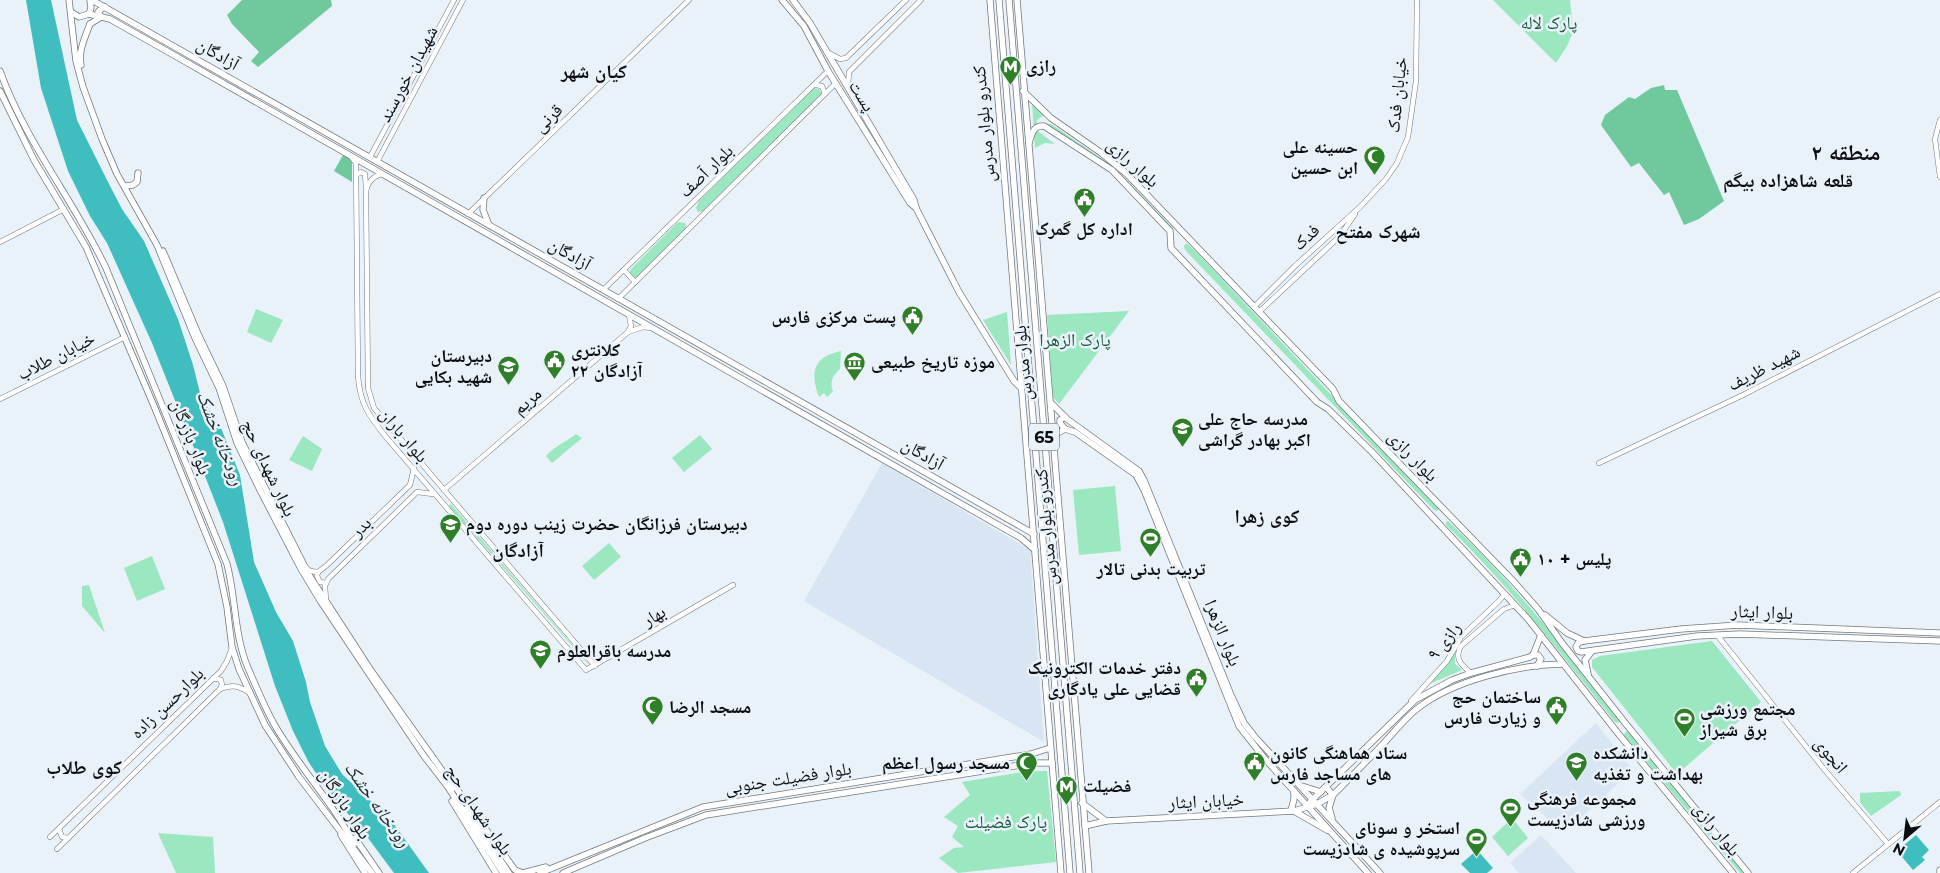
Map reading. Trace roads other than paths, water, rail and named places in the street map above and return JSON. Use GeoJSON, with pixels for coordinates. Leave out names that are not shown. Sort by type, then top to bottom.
{"type":"FeatureCollection","features":[{"type":"Feature","properties":{"kind":"main road","name":"بلوار شهدای حج"},"geometry":{"type":"LineString","coordinates":[[69,0],[76,61],[82,87],[117,174],[157,245],[195,338],[219,388],[237,443],[309,583],[351,649],[452,789],[509,873]]}},
{"type":"Feature","properties":{"kind":"main road","name":"آزادگان"},"geometry":{"type":"LineString","coordinates":[[91,0],[1034,534]]}},
{"type":"Feature","properties":{"kind":"main road"},"geometry":{"type":"LineString","coordinates":[[91,0],[91,8],[88,14],[90,24],[101,17],[98,12],[105,7]]}},
{"type":"Feature","properties":{"kind":"main road","name":"پست"},"geometry":{"type":"LineString","coordinates":[[782,0],[804,26],[828,71],[893,170]]}},
{"type":"Feature","properties":{"kind":"main road","name":"پست"},"geometry":{"type":"LineString","coordinates":[[792,0],[810,23],[862,109],[910,203],[916,208],[959,292],[1014,381],[1021,388]]}},
{"type":"Feature","properties":{"kind":"main road","name":"کندرو بلوار مدرس"},"geometry":{"type":"LineString","coordinates":[[990,0],[1004,189],[1047,686],[1050,748],[1062,873]]}},
{"type":"Feature","properties":{"kind":"main road","name":"بلوار مدرس"},"geometry":{"type":"LineString","coordinates":[[999,0],[1070,873]]}},
{"type":"Feature","properties":{"kind":"main road","name":"بلوار مدرس"},"geometry":{"type":"LineString","coordinates":[[1009,0],[1080,873]]}},
{"type":"Feature","properties":{"kind":"main road","name":"کندرو بلوار مدرس"},"geometry":{"type":"LineString","coordinates":[[1017,0],[1089,873]]}},
{"type":"Feature","properties":{"kind":"main road","name":"آزادگان"},"geometry":{"type":"LineString","coordinates":[[71,12],[80,17],[88,14],[110,19],[1021,538],[1035,550]]}},
{"type":"Feature","properties":{"kind":"main road","name":"بلوار شهدای حج"},"geometry":{"type":"LineString","coordinates":[[90,24],[83,42],[80,60],[86,86],[117,168],[154,232],[198,336],[223,386],[242,442],[304,565],[326,602],[444,778],[503,873]]}},
{"type":"Feature","properties":{"kind":"main road","name":"بلوار بازرگان"},"geometry":{"type":"LineString","coordinates":[[0,70],[14,104],[55,178],[93,239],[106,268],[227,564],[232,583],[239,639],[247,667],[274,723],[341,820],[361,857]]}},
{"type":"Feature","properties":{"kind":"main road","name":"بلوار بازرگان"},"geometry":{"type":"LineString","coordinates":[[0,91],[34,160],[64,209],[97,270],[154,406],[174,460],[218,564],[227,607],[232,646],[239,669],[265,725],[299,776],[361,857]]}},
{"type":"Feature","properties":{"kind":"main road","name":"بلوار رازی"},"geometry":{"type":"LineString","coordinates":[[1024,91],[1051,118],[1114,162],[1333,389],[1339,401],[1538,609],[1589,678],[1748,873]]}},
{"type":"Feature","properties":{"kind":"main road"},"geometry":{"type":"LineString","coordinates":[[998,107],[1007,97]]}},
{"type":"Feature","properties":{"kind":"main road"},"geometry":{"type":"LineString","coordinates":[[263,106],[267,99]]}},
{"type":"Feature","properties":{"kind":"main road"},"geometry":{"type":"LineString","coordinates":[[6,106],[14,104]]}},
{"type":"Feature","properties":{"kind":"main road"},"geometry":{"type":"LineString","coordinates":[[855,113],[862,109]]}},
{"type":"Feature","properties":{"kind":"main road","name":"بلوار رازی"},"geometry":{"type":"LineString","coordinates":[[1029,143],[1035,128],[1039,125],[1049,128],[1096,157],[1117,174],[1170,231],[1171,248],[1317,402],[1328,408],[1435,519],[1515,605],[1733,873]]}},
{"type":"Feature","properties":{"kind":"main road"},"geometry":{"type":"LineString","coordinates":[[126,186],[137,182],[138,173]]}},
{"type":"Feature","properties":{"kind":"main road"},"geometry":{"type":"LineString","coordinates":[[419,195],[423,188]]}},
{"type":"Feature","properties":{"kind":"main road"},"geometry":{"type":"LineString","coordinates":[[1004,189],[1016,215]]}},
{"type":"Feature","properties":{"kind":"main road"},"geometry":{"type":"LineString","coordinates":[[482,201],[483,210],[489,225]]}},
{"type":"Feature","properties":{"kind":"main road"},"geometry":{"type":"LineString","coordinates":[[1171,248],[1175,240],[1186,236]]}},
{"type":"Feature","properties":{"kind":"main road"},"geometry":{"type":"LineString","coordinates":[[1033,305],[1044,321]]}},
{"type":"Feature","properties":{"kind":"main road"},"geometry":{"type":"LineString","coordinates":[[1004,365],[1013,370],[1017,369],[1025,325]]}},
{"type":"Feature","properties":{"kind":"main road"},"geometry":{"type":"LineString","coordinates":[[764,392],[768,384]]}},
{"type":"Feature","properties":{"kind":"main road","name":"بلوار الزهرا"},"geometry":{"type":"LineString","coordinates":[[1051,403],[1065,417],[1139,471],[1161,520],[1238,713],[1255,737],[1380,873]]}},
{"type":"Feature","properties":{"kind":"main road"},"geometry":{"type":"LineString","coordinates":[[1054,439],[1056,434],[1065,429],[1060,420],[1065,417]]}},
{"type":"Feature","properties":{"kind":"main road","name":"بلوار الزهرا"},"geometry":{"type":"LineString","coordinates":[[1065,429],[1084,437],[1136,476],[1234,715],[1250,741],[1367,871]]}},
{"type":"Feature","properties":{"kind":"main road"},"geometry":{"type":"LineString","coordinates":[[174,460],[183,458]]}},
{"type":"Feature","properties":{"kind":"main road"},"geometry":{"type":"LineString","coordinates":[[1435,519],[1444,509]]}},
{"type":"Feature","properties":{"kind":"main road"},"geometry":{"type":"LineString","coordinates":[[1054,549],[1061,526]]}},
{"type":"Feature","properties":{"kind":"main road"},"geometry":{"type":"LineString","coordinates":[[1021,538],[1025,535],[1025,530]]}},
{"type":"Feature","properties":{"kind":"main road"},"geometry":{"type":"LineString","coordinates":[[1048,600],[1058,600]]}},
{"type":"Feature","properties":{"kind":"main road"},"geometry":{"type":"LineString","coordinates":[[1538,609],[1567,633],[1584,641]]}},
{"type":"Feature","properties":{"kind":"main road","name":"بلوار ایثار"},"geometry":{"type":"LineString","coordinates":[[1584,641],[1681,629],[1738,625],[1940,633]]}},
{"type":"Feature","properties":{"kind":"main road"},"geometry":{"type":"LineString","coordinates":[[1912,640],[1913,632]]}},
{"type":"Feature","properties":{"kind":"main road"},"geometry":{"type":"LineString","coordinates":[[1533,655],[1541,635]]}},
{"type":"Feature","properties":{"kind":"main road","name":"بلوار ایثار"},"geometry":{"type":"LineString","coordinates":[[1592,651],[1697,636],[1717,635],[1787,635],[1940,642]]}},
{"type":"Feature","properties":{"kind":"main road"},"geometry":{"type":"LineString","coordinates":[[1584,641],[1577,644],[1578,651],[1592,651]]}},
{"type":"Feature","properties":{"kind":"main road"},"geometry":{"type":"LineString","coordinates":[[1589,678],[1584,664],[1586,657],[1592,651]]}},
{"type":"Feature","properties":{"kind":"main road"},"geometry":{"type":"LineString","coordinates":[[1307,806],[1415,700],[1452,680],[1533,655],[1538,655],[1541,659],[1537,666]]}},
{"type":"Feature","properties":{"kind":"main road","name":"خیابان ایثار"},"geometry":{"type":"LineString","coordinates":[[1085,826],[1106,821],[1292,811],[1317,804],[1333,795],[1420,707],[1453,689],[1481,678],[1515,669],[1562,664]]}},
{"type":"Feature","properties":{"kind":"main road"},"geometry":{"type":"LineString","coordinates":[[1047,686],[1053,669]]}},
{"type":"Feature","properties":{"kind":"main road"},"geometry":{"type":"LineString","coordinates":[[1067,718],[1077,740]]}},
{"type":"Feature","properties":{"kind":"main road"},"geometry":{"type":"LineString","coordinates":[[1617,732],[1626,724]]}},
{"type":"Feature","properties":{"kind":"main road","name":"بلوار فضیلت جنوبی"},"geometry":{"type":"LineString","coordinates":[[540,873],[704,806],[1031,754],[1050,748]]}},
{"type":"Feature","properties":{"kind":"main road"},"geometry":{"type":"LineString","coordinates":[[1031,754],[1036,758],[1033,763]]}},
{"type":"Feature","properties":{"kind":"main road","name":"بلوار فضیلت جنوبی"},"geometry":{"type":"LineString","coordinates":[[563,873],[706,815],[1033,763],[1052,763]]}},
{"type":"Feature","properties":{"kind":"main road"},"geometry":{"type":"LineString","coordinates":[[963,765],[964,774]]}},
{"type":"Feature","properties":{"kind":"main road"},"geometry":{"type":"LineString","coordinates":[[1052,771],[1065,810]]}},
{"type":"Feature","properties":{"kind":"main road"},"geometry":{"type":"LineString","coordinates":[[444,778],[446,792],[496,873]]}},
{"type":"Feature","properties":{"kind":"main road"},"geometry":{"type":"LineString","coordinates":[[444,778],[515,870],[523,873],[572,860]]}},
{"type":"Feature","properties":{"kind":"main road"},"geometry":{"type":"LineString","coordinates":[[1298,784],[1321,792]]}},
{"type":"Feature","properties":{"kind":"main road"},"geometry":{"type":"LineString","coordinates":[[1326,787],[1333,795],[1329,808],[1333,820]]}},
{"type":"Feature","properties":{"kind":"main road"},"geometry":{"type":"LineString","coordinates":[[1294,790],[1292,811],[1333,834]]}},
{"type":"Feature","properties":{"kind":"main road"},"geometry":{"type":"LineString","coordinates":[[1082,803],[1106,821]]}},
{"type":"Feature","properties":{"kind":"main road"},"geometry":{"type":"LineString","coordinates":[[341,820],[379,873]]}},
{"type":"Feature","properties":{"kind":"main road"},"geometry":{"type":"LineString","coordinates":[[336,824],[342,839],[365,873]]}},
{"type":"Feature","properties":{"kind":"main road"},"geometry":{"type":"LineString","coordinates":[[591,852],[591,856],[594,859]]}},
{"type":"Feature","properties":{"kind":"main road"},"geometry":{"type":"LineString","coordinates":[[1062,873],[1068,856]]}},
{"type":"Feature","properties":{"kind":"main road"},"geometry":{"type":"LineString","coordinates":[[361,857],[372,873]]}},
{"type":"Feature","properties":{"kind":"main road"},"geometry":{"type":"LineString","coordinates":[[1367,871],[1372,865]]}},
{"type":"Feature","properties":{"kind":"street","name":"شهیدان خورسند"},"geometry":{"type":"LineString","coordinates":[[370,157],[454,0]]}},
{"type":"Feature","properties":{"kind":"street","name":"شهیدان خورسند"},"geometry":{"type":"LineString","coordinates":[[377,162],[463,0]]}},
{"type":"Feature","properties":{"kind":"street","name":"قرنی"},"geometry":{"type":"LineString","coordinates":[[468,214],[689,0]]}},
{"type":"Feature","properties":{"kind":"street"},"geometry":{"type":"LineString","coordinates":[[827,51],[840,60],[846,58],[906,0]]}},
{"type":"Feature","properties":{"kind":"street"},"geometry":{"type":"LineString","coordinates":[[848,86],[850,72],[861,59],[921,0]]}},
{"type":"Feature","properties":{"kind":"street","name":"خیابان فدک"},"geometry":{"type":"LineString","coordinates":[[1360,207],[1393,170],[1408,138],[1416,81],[1418,0]]}},
{"type":"Feature","properties":{"kind":"street"},"geometry":{"type":"LineString","coordinates":[[855,51],[855,57],[861,59]]}},
{"type":"Feature","properties":{"kind":"street","name":"بلوار آصف"},"geometry":{"type":"LineString","coordinates":[[603,290],[828,71]]}},
{"type":"Feature","properties":{"kind":"street","name":"بلوار آصف"},"geometry":{"type":"LineString","coordinates":[[618,299],[836,83]]}},
{"type":"Feature","properties":{"kind":"street"},"geometry":{"type":"LineString","coordinates":[[814,86],[822,86],[825,94]]}},
{"type":"Feature","properties":{"kind":"street"},"geometry":{"type":"LineString","coordinates":[[1940,120],[1935,139],[1940,177]]}},
{"type":"Feature","properties":{"kind":"street"},"geometry":{"type":"LineString","coordinates":[[375,147],[375,151],[378,153],[382,152]]}},
{"type":"Feature","properties":{"kind":"street","name":"بلوار باران"},"geometry":{"type":"LineString","coordinates":[[352,156],[356,163],[358,376],[360,395],[364,408],[435,495],[588,671]]}},
{"type":"Feature","properties":{"kind":"street"},"geometry":{"type":"LineString","coordinates":[[356,176],[361,172],[365,174],[366,189]]}},
{"type":"Feature","properties":{"kind":"street"},"geometry":{"type":"LineString","coordinates":[[366,189],[371,179],[376,175],[382,174]]}},
{"type":"Feature","properties":{"kind":"street","name":"بلوار باران"},"geometry":{"type":"LineString","coordinates":[[366,189],[368,384],[374,408],[595,666]]}},
{"type":"Feature","properties":{"kind":"street","name":"فدک"},"geometry":{"type":"LineString","coordinates":[[1254,307],[1360,207]]}},
{"type":"Feature","properties":{"kind":"street","name":"فدک"},"geometry":{"type":"LineString","coordinates":[[1259,312],[1340,236],[1360,207]]}},
{"type":"Feature","properties":{"kind":"street"},"geometry":{"type":"LineString","coordinates":[[0,242],[64,209]]}},
{"type":"Feature","properties":{"kind":"street"},"geometry":{"type":"LineString","coordinates":[[624,270],[635,282]]}},
{"type":"Feature","properties":{"kind":"street","name":"شهید ظریف"},"geometry":{"type":"LineString","coordinates":[[1599,462],[1743,395],[1940,294]]}},
{"type":"Feature","properties":{"kind":"street"},"geometry":{"type":"LineString","coordinates":[[1264,297],[1265,301],[1270,301]]}},
{"type":"Feature","properties":{"kind":"street"},"geometry":{"type":"LineString","coordinates":[[625,312],[630,316],[631,320],[628,332]]}},
{"type":"Feature","properties":{"kind":"street"},"geometry":{"type":"LineString","coordinates":[[628,332],[643,327],[654,329]]}},
{"type":"Feature","properties":{"kind":"street","name":"مریم"},"geometry":{"type":"LineString","coordinates":[[444,490],[628,332]]}},
{"type":"Feature","properties":{"kind":"street","name":"خیابان طلاب"},"geometry":{"type":"LineString","coordinates":[[0,399],[124,337]]}},
{"type":"Feature","properties":{"kind":"street"},"geometry":{"type":"LineString","coordinates":[[414,468],[413,480],[410,485],[416,486],[417,492],[430,492],[435,495]]}},
{"type":"Feature","properties":{"kind":"street","name":"بدر"},"geometry":{"type":"LineString","coordinates":[[318,572],[410,485]]}},
{"type":"Feature","properties":{"kind":"street","name":"بدر"},"geometry":{"type":"LineString","coordinates":[[326,583],[362,544],[417,492]]}},
{"type":"Feature","properties":{"kind":"street"},"geometry":{"type":"LineString","coordinates":[[479,544],[486,539]]}},
{"type":"Feature","properties":{"kind":"street"},"geometry":{"type":"LineString","coordinates":[[304,565],[310,571],[318,572],[320,582],[326,583],[326,602]]}},
{"type":"Feature","properties":{"kind":"street","name":"بهار"},"geometry":{"type":"LineString","coordinates":[[588,671],[733,586]]}},
{"type":"Feature","properties":{"kind":"street","name":"رازی ۹"},"geometry":{"type":"LineString","coordinates":[[1471,673],[1460,662],[1458,655],[1461,637],[1505,594]]}},
{"type":"Feature","properties":{"kind":"street"},"geometry":{"type":"LineString","coordinates":[[1498,602],[1504,605],[1504,609]]}},
{"type":"Feature","properties":{"kind":"street","name":"رازی ۹"},"geometry":{"type":"LineString","coordinates":[[1406,707],[1459,645],[1504,609],[1515,605]]}},
{"type":"Feature","properties":{"kind":"street","name":"انجوی"},"geometry":{"type":"LineString","coordinates":[[1717,635],[1824,769],[1888,844]]}},
{"type":"Feature","properties":{"kind":"street","name":"بلوارحسن زاده"},"geometry":{"type":"LineString","coordinates":[[50,837],[221,670],[228,661],[232,646]]}},
{"type":"Feature","properties":{"kind":"street"},"geometry":{"type":"LineString","coordinates":[[212,679],[221,680],[222,685],[220,689]]}},
{"type":"Feature","properties":{"kind":"street","name":"بلوارحسن زاده"},"geometry":{"type":"LineString","coordinates":[[57,849],[220,689],[230,685],[239,686],[251,693]]}},
{"type":"Feature","properties":{"kind":"street"},"geometry":{"type":"LineString","coordinates":[[1853,873],[1940,802]]}},
{"type":"Feature","properties":{"kind":"street"},"geometry":{"type":"LineString","coordinates":[[59,829],[62,837],[68,838]]}},
{"type":"Feature","properties":{"kind":"water","name":"رودخانه خشک"},"geometry":{"type":"Polygon","coordinates":[[[26,0],[51,0],[77,120],[122,209],[144,241],[178,319],[201,397],[221,428],[240,475],[254,562],[276,612],[293,641],[306,682],[310,702],[325,746],[342,774],[391,820],[429,873],[394,873],[362,830],[327,790],[308,761],[293,731],[275,686],[223,522],[152,343],[107,243],[90,216],[68,171],[41,88],[26,0]]]}},
{"type":"Feature","properties":{"kind":"water"},"geometry":{"type":"Polygon","coordinates":[[[1916,835],[1929,850],[1922,857],[1925,860],[1913,870],[1897,851],[1916,835]]]}},
{"type":"Feature","properties":{"kind":"water","name":"استخر و سونای سرپوشیده ی شادزیست"},"geometry":{"type":"Polygon","coordinates":[[[1477,850],[1493,868],[1487,873],[1470,873],[1461,864],[1477,850]]]}},
{"type":"Feature","properties":{"kind":"place","name":"رازی"},"geometry":{"type":"Point","coordinates":[1010,85]}},
{"type":"Feature","properties":{"kind":"place","name":"حسینه علی ابن حسین"},"geometry":{"type":"Point","coordinates":[1374,176]}},
{"type":"Feature","properties":{"kind":"place","name":"اداره کل گمرک"},"geometry":{"type":"Point","coordinates":[1084,218]}},
{"type":"Feature","properties":{"kind":"place","name":"پست مرکزی فارس"},"geometry":{"type":"Point","coordinates":[912,336]}},
{"type":"Feature","properties":{"kind":"place","name":"کلانتری ۲۲ آزادگان"},"geometry":{"type":"Point","coordinates":[555,379]}},
{"type":"Feature","properties":{"kind":"place","name":"موزه تاریخ طبیعی"},"geometry":{"type":"Point","coordinates":[855,381]}},
{"type":"Feature","properties":{"kind":"place","name":"دبیرستان شهید بکایی"},"geometry":{"type":"Point","coordinates":[508,385]}},
{"type":"Feature","properties":{"kind":"place","name":"مدرسه حاج علی اکبر بهادر گراشی"},"geometry":{"type":"Point","coordinates":[1182,448]}},
{"type":"Feature","properties":{"kind":"place","name":"دبیرستان فرزانگان حضرت زینب دوره دوم"},"geometry":{"type":"Point","coordinates":[450,543]}},
{"type":"Feature","properties":{"kind":"place","name":"تربیت بدنی تالار"},"geometry":{"type":"Point","coordinates":[1151,558]}},
{"type":"Feature","properties":{"kind":"place","name":"پلیس + ۱۰"},"geometry":{"type":"Point","coordinates":[1521,578]}},
{"type":"Feature","properties":{"kind":"place","name":"مدرسه باقرالعلوم"},"geometry":{"type":"Point","coordinates":[541,670]}},
{"type":"Feature","properties":{"kind":"place","name":"دفتر خدمات الکترونیک قضایی علی یادگاری"},"geometry":{"type":"Point","coordinates":[1197,697]}},
{"type":"Feature","properties":{"kind":"place","name":"مسجد الرضا"},"geometry":{"type":"Point","coordinates":[653,726]}},
{"type":"Feature","properties":{"kind":"place","name":"ساختمان حج و زیارت فارس"},"geometry":{"type":"Point","coordinates":[1557,726]}},
{"type":"Feature","properties":{"kind":"place","name":"مجتمع ورزشی برق شیراز"},"geometry":{"type":"Point","coordinates":[1684,738]}},
{"type":"Feature","properties":{"kind":"place","name":"مسجد رسول اعظم"},"geometry":{"type":"Point","coordinates":[1026,782]}},
{"type":"Feature","properties":{"kind":"place","name":"ستاد هماهنگی کانون های مساجد فارس"},"geometry":{"type":"Point","coordinates":[1254,782]}},
{"type":"Feature","properties":{"kind":"place","name":"دانشکده بهداشت و تغذیه"},"geometry":{"type":"Point","coordinates":[1577,782]}},
{"type":"Feature","properties":{"kind":"place","name":"فضیلت"},"geometry":{"type":"Point","coordinates":[1067,805]}},
{"type":"Feature","properties":{"kind":"place","name":"مجموعه فرهنگی ورزشی شادزیست"},"geometry":{"type":"Point","coordinates":[1511,828]}},
{"type":"Feature","properties":{"kind":"place","name":"استخر و سونای سرپوشیده ی شادزیست"},"geometry":{"type":"Point","coordinates":[1476,857]}},
{"type":"Feature","properties":{"kind":"district","name":"کیان شهر"},"geometry":{"type":"Point","coordinates":[594,71]}},
{"type":"Feature","properties":{"kind":"district","name":"منطقه ۲"},"geometry":{"type":"Point","coordinates":[1846,152]}},
{"type":"Feature","properties":{"kind":"district","name":"قلعه شاهزاده بیگم"},"geometry":{"type":"Point","coordinates":[1788,180]}},
{"type":"Feature","properties":{"kind":"district","name":"شهرک مفتح"},"geometry":{"type":"Point","coordinates":[1378,231]}},
{"type":"Feature","properties":{"kind":"district","name":"کوی زهرا"},"geometry":{"type":"Point","coordinates":[1267,516]}},
{"type":"Feature","properties":{"kind":"district","name":"آزادگان"},"geometry":{"type":"Point","coordinates":[518,550]}},
{"type":"Feature","properties":{"kind":"district","name":"کوی طلاب"},"geometry":{"type":"Point","coordinates":[84,767]}},
{"type":"Feature","properties":{"kind":"park label","name":"پارک لاله"},"geometry":{"type":"Point","coordinates":[1549,23]}},
{"type":"Feature","properties":{"kind":"park label","name":"پارک الزهرا"},"geometry":{"type":"Point","coordinates":[1075,340]}},
{"type":"Feature","properties":{"kind":"park label","name":"پارک فضیلت"},"geometry":{"type":"Point","coordinates":[1006,822]}}]}
